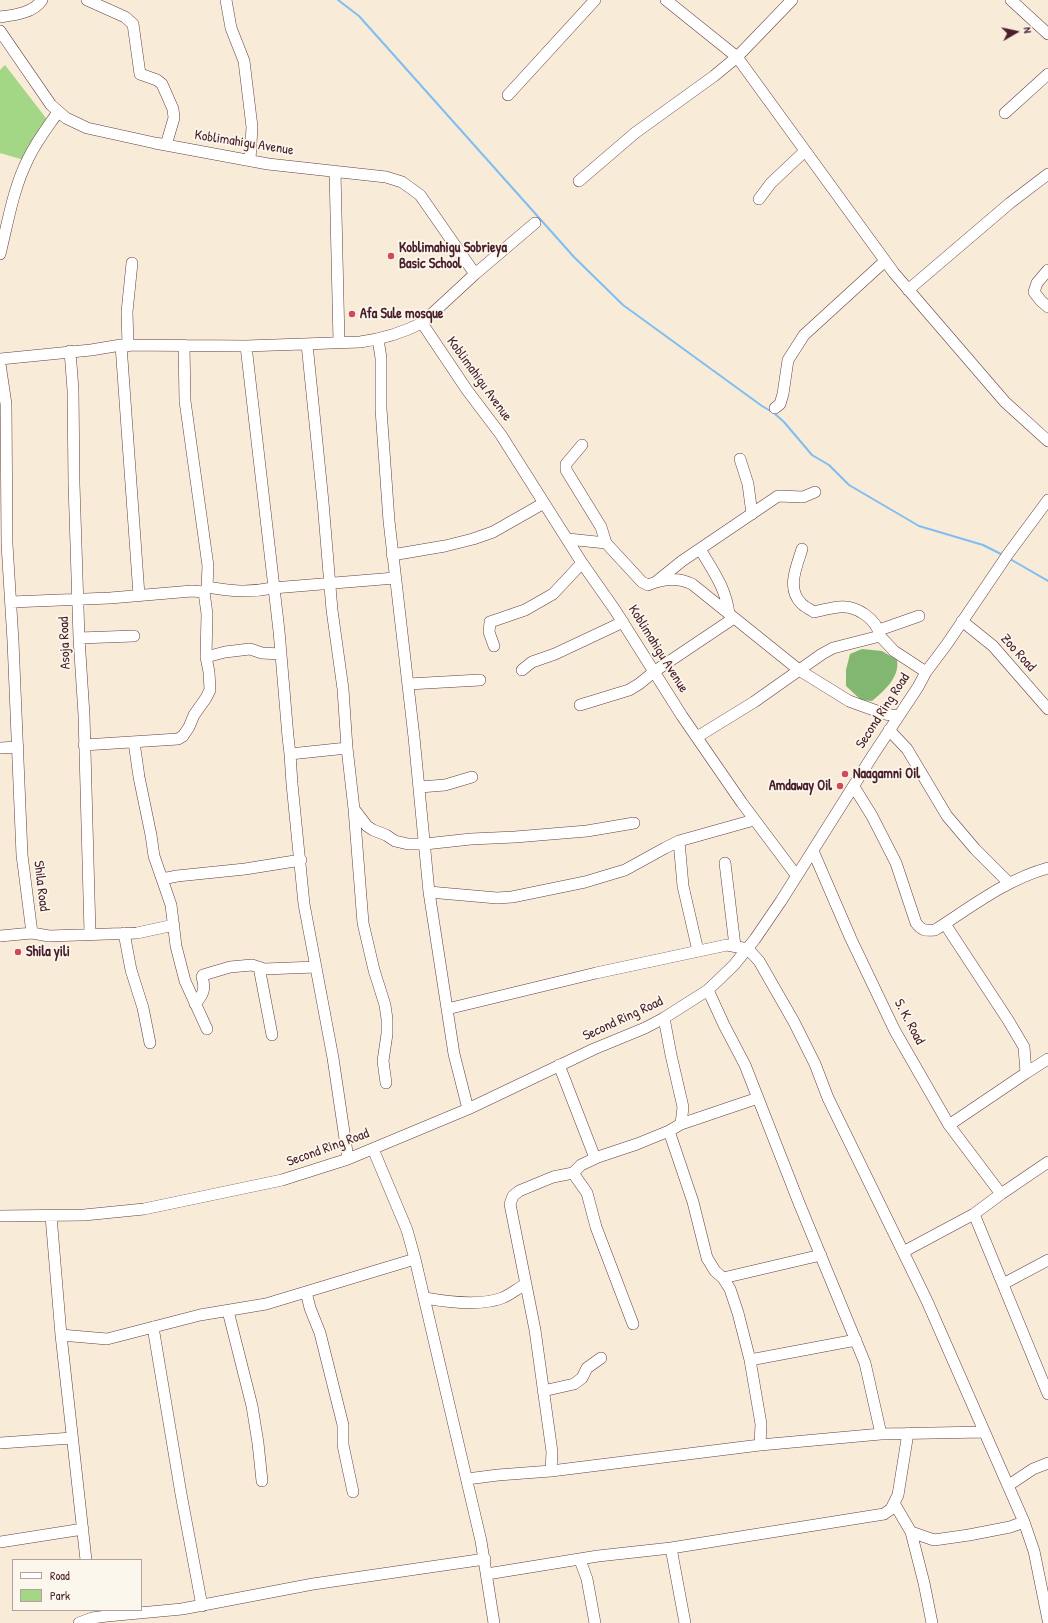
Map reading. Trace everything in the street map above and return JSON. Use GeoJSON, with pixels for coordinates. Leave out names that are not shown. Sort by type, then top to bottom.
{"type":"FeatureCollection","features":[{"type":"Feature","properties":{"kind":"street"},"geometry":{"type":"LineString","coordinates":[[0,17],[30,10],[39,5],[42,0]]}},
{"type":"Feature","properties":{"kind":"street"},"geometry":{"type":"LineString","coordinates":[[87,0],[125,17],[133,24],[140,74],[157,80],[162,84],[173,109],[174,118],[166,145]]}},
{"type":"Feature","properties":{"kind":"street"},"geometry":{"type":"LineString","coordinates":[[226,0],[230,28],[240,51],[245,68],[252,127],[250,160]]}},
{"type":"Feature","properties":{"kind":"street"},"geometry":{"type":"LineString","coordinates":[[508,95],[595,0]]}},
{"type":"Feature","properties":{"kind":"street"},"geometry":{"type":"LineString","coordinates":[[666,0],[737,57],[885,261],[908,290],[1005,402],[1048,442]]}},
{"type":"Feature","properties":{"kind":"street"},"geometry":{"type":"LineString","coordinates":[[579,181],[635,133],[714,76],[737,57],[792,0]]}},
{"type":"Feature","properties":{"kind":"street"},"geometry":{"type":"LineString","coordinates":[[1011,0],[1048,34]]}},
{"type":"Feature","properties":{"kind":"street","name":"Koblimahigu Avenue"},"geometry":{"type":"LineString","coordinates":[[0,31],[45,98],[58,112],[74,123],[87,128],[166,145],[268,164],[394,179],[402,182],[414,189],[420,196],[475,274]]}},
{"type":"Feature","properties":{"kind":"street"},"geometry":{"type":"LineString","coordinates":[[1005,113],[1048,74]]}},
{"type":"Feature","properties":{"kind":"street"},"geometry":{"type":"LineString","coordinates":[[0,254],[15,193],[27,160],[58,112]]}},
{"type":"Feature","properties":{"kind":"street"},"geometry":{"type":"LineString","coordinates":[[759,199],[771,183],[805,151]]}},
{"type":"Feature","properties":{"kind":"street"},"geometry":{"type":"LineString","coordinates":[[334,171],[339,342]]}},
{"type":"Feature","properties":{"kind":"street"},"geometry":{"type":"LineString","coordinates":[[908,290],[1010,203],[1048,174]]}},
{"type":"Feature","properties":{"kind":"street"},"geometry":{"type":"LineString","coordinates":[[0,359],[125,346],[246,346],[307,344],[378,339],[422,323],[431,313],[534,223]]}},
{"type":"Feature","properties":{"kind":"street"},"geometry":{"type":"LineString","coordinates":[[775,408],[780,404],[783,394],[788,360],[800,340],[885,261]]}},
{"type":"Feature","properties":{"kind":"street"},"geometry":{"type":"LineString","coordinates":[[132,262],[125,346],[139,595]]}},
{"type":"Feature","properties":{"kind":"street"},"geometry":{"type":"LineString","coordinates":[[1048,270],[1037,283],[1034,292],[1048,307]]}},
{"type":"Feature","properties":{"kind":"street","name":"Koblimahigu Avenue"},"geometry":{"type":"LineString","coordinates":[[422,323],[458,377],[501,435],[582,562],[655,671],[682,716],[754,820],[793,870]]}},
{"type":"Feature","properties":{"kind":"street"},"geometry":{"type":"LineString","coordinates":[[378,339],[381,358],[381,409],[392,555],[420,787],[429,892],[454,1054],[468,1109]]}},
{"type":"Feature","properties":{"kind":"street"},"geometry":{"type":"LineString","coordinates":[[307,344],[324,502],[329,583],[343,689],[363,924],[374,970],[385,1005],[387,1034],[383,1062],[386,1082]]}},
{"type":"Feature","properties":{"kind":"street"},"geometry":{"type":"LineString","coordinates":[[84,745],[173,740],[183,736],[210,690],[206,657],[205,590],[208,566],[186,401],[184,345]]}},
{"type":"Feature","properties":{"kind":"street"},"geometry":{"type":"LineString","coordinates":[[246,346],[280,654],[304,904],[333,1058],[348,1159]]}},
{"type":"Feature","properties":{"kind":"street","name":"Asoja Road"},"geometry":{"type":"LineString","coordinates":[[70,351],[73,390],[74,484],[79,599],[79,638],[84,715],[90,933]]}},
{"type":"Feature","properties":{"kind":"street","name":"Shila Road"},"geometry":{"type":"LineString","coordinates":[[0,364],[6,404],[6,524],[11,602],[22,855],[32,933]]}},
{"type":"Feature","properties":{"kind":"street"},"geometry":{"type":"LineString","coordinates":[[582,445],[566,464],[566,470],[601,527],[606,543],[642,582],[648,585],[656,582],[684,580],[692,584],[799,670],[849,700],[873,710],[898,716]]}},
{"type":"Feature","properties":{"kind":"street"},"geometry":{"type":"LineString","coordinates":[[740,459],[748,484],[752,514]]}},
{"type":"Feature","properties":{"kind":"street"},"geometry":{"type":"LineString","coordinates":[[656,582],[700,549],[778,496],[803,497],[815,492]]}},
{"type":"Feature","properties":{"kind":"street","name":"Second Ring Road"},"geometry":{"type":"LineString","coordinates":[[0,1216],[84,1215],[144,1209],[282,1180],[348,1159],[468,1109],[559,1065],[645,1028],[664,1018],[708,990],[748,949],[781,901],[793,870],[813,851],[889,730],[918,687],[926,672],[947,644],[1008,554],[1044,513],[1048,500]]}},
{"type":"Feature","properties":{"kind":"street"},"geometry":{"type":"LineString","coordinates":[[392,555],[445,546],[479,537],[493,532],[544,503]]}},
{"type":"Feature","properties":{"kind":"street"},"geometry":{"type":"LineString","coordinates":[[568,539],[606,543]]}},
{"type":"Feature","properties":{"kind":"street"},"geometry":{"type":"LineString","coordinates":[[700,549],[723,587],[731,616]]}},
{"type":"Feature","properties":{"kind":"street"},"geometry":{"type":"LineString","coordinates":[[802,549],[793,578],[793,590],[800,603],[814,612],[840,607],[853,608],[868,616],[879,633],[894,651],[926,672]]}},
{"type":"Feature","properties":{"kind":"street"},"geometry":{"type":"LineString","coordinates":[[494,646],[489,632],[490,622],[525,610],[553,594],[582,562]]}},
{"type":"Feature","properties":{"kind":"street"},"geometry":{"type":"LineString","coordinates":[[11,602],[79,599],[205,590],[256,592],[273,588],[395,578]]}},
{"type":"Feature","properties":{"kind":"street"},"geometry":{"type":"LineString","coordinates":[[580,705],[630,690],[731,616]]}},
{"type":"Feature","properties":{"kind":"street"},"geometry":{"type":"LineString","coordinates":[[697,737],[754,702],[822,654],[833,648],[879,633],[919,616]]}},
{"type":"Feature","properties":{"kind":"street","name":"Zoo Road"},"geometry":{"type":"LineString","coordinates":[[962,620],[993,646],[1048,710]]}},
{"type":"Feature","properties":{"kind":"street"},"geometry":{"type":"LineString","coordinates":[[522,670],[532,662],[555,654],[623,622]]}},
{"type":"Feature","properties":{"kind":"street"},"geometry":{"type":"LineString","coordinates":[[79,638],[134,636]]}},
{"type":"Feature","properties":{"kind":"street"},"geometry":{"type":"LineString","coordinates":[[206,657],[250,648],[262,653],[280,654]]}},
{"type":"Feature","properties":{"kind":"street"},"geometry":{"type":"LineString","coordinates":[[408,684],[480,680]]}},
{"type":"Feature","properties":{"kind":"street"},"geometry":{"type":"LineString","coordinates":[[889,730],[907,749],[947,816],[975,849],[1009,883]]}},
{"type":"Feature","properties":{"kind":"street"},"geometry":{"type":"LineString","coordinates":[[134,742],[154,856],[171,905],[176,946],[183,974],[207,1029]]}},
{"type":"Feature","properties":{"kind":"street"},"geometry":{"type":"LineString","coordinates":[[0,748],[18,748]]}},
{"type":"Feature","properties":{"kind":"street"},"geometry":{"type":"LineString","coordinates":[[290,754],[347,748]]}},
{"type":"Feature","properties":{"kind":"street"},"geometry":{"type":"LineString","coordinates":[[420,787],[446,785],[472,777]]}},
{"type":"Feature","properties":{"kind":"street"},"geometry":{"type":"LineString","coordinates":[[854,787],[872,816],[896,863],[916,923],[925,931],[936,930],[1009,883],[1048,868]]}},
{"type":"Feature","properties":{"kind":"street"},"geometry":{"type":"LineString","coordinates":[[354,809],[368,826],[395,841],[408,844],[425,844],[457,840],[587,831],[634,824]]}},
{"type":"Feature","properties":{"kind":"street"},"geometry":{"type":"LineString","coordinates":[[429,892],[491,897],[512,897],[585,882],[616,874],[680,841],[754,820]]}},
{"type":"Feature","properties":{"kind":"street"},"geometry":{"type":"LineString","coordinates":[[680,841],[683,886],[698,951]]}},
{"type":"Feature","properties":{"kind":"street","name":"S. K. Road"},"geometry":{"type":"LineString","coordinates":[[813,851],[851,939],[895,1031],[949,1126],[1001,1194]]}},
{"type":"Feature","properties":{"kind":"street"},"geometry":{"type":"LineString","coordinates":[[162,879],[245,869],[300,860]]}},
{"type":"Feature","properties":{"kind":"street"},"geometry":{"type":"LineString","coordinates":[[725,863],[735,946]]}},
{"type":"Feature","properties":{"kind":"street"},"geometry":{"type":"LineString","coordinates":[[945,924],[1024,1047],[1026,1073]]}},
{"type":"Feature","properties":{"kind":"street"},"geometry":{"type":"LineString","coordinates":[[0,936],[32,933],[49,936],[90,933],[137,933],[174,925]]}},
{"type":"Feature","properties":{"kind":"street"},"geometry":{"type":"LineString","coordinates":[[124,933],[130,970],[143,1008],[150,1043]]}},
{"type":"Feature","properties":{"kind":"street"},"geometry":{"type":"LineString","coordinates":[[447,1009],[596,973],[727,945],[748,949],[759,961],[794,1022],[815,1064],[828,1098],[927,1301],[1024,1522],[1045,1588],[1048,1620]]}},
{"type":"Feature","properties":{"kind":"street"},"geometry":{"type":"LineString","coordinates":[[195,1004],[203,995],[203,975],[230,967],[252,965],[264,969],[316,967]]}},
{"type":"Feature","properties":{"kind":"street"},"geometry":{"type":"LineString","coordinates":[[259,967],[272,1035]]}},
{"type":"Feature","properties":{"kind":"street"},"geometry":{"type":"LineString","coordinates":[[708,990],[745,1066],[799,1203],[856,1340],[867,1369],[881,1434]]}},
{"type":"Feature","properties":{"kind":"street"},"geometry":{"type":"LineString","coordinates":[[664,1018],[683,1107],[681,1124]]}},
{"type":"Feature","properties":{"kind":"street"},"geometry":{"type":"LineString","coordinates":[[949,1126],[1048,1059]]}},
{"type":"Feature","properties":{"kind":"street"},"geometry":{"type":"LineString","coordinates":[[559,1065],[595,1158]]}},
{"type":"Feature","properties":{"kind":"street"},"geometry":{"type":"LineString","coordinates":[[551,1471],[552,1452],[535,1330],[510,1204],[513,1196],[519,1191],[553,1177],[573,1173],[581,1165],[595,1158],[637,1144],[669,1131],[681,1124],[758,1098]]}},
{"type":"Feature","properties":{"kind":"street"},"geometry":{"type":"LineString","coordinates":[[669,1131],[693,1202],[708,1258],[715,1271],[723,1278],[730,1289],[738,1313],[750,1360],[761,1424],[760,1445]]}},
{"type":"Feature","properties":{"kind":"street"},"geometry":{"type":"LineString","coordinates":[[373,1149],[404,1223],[425,1298],[484,1559],[494,1623]]}},
{"type":"Feature","properties":{"kind":"street"},"geometry":{"type":"LineString","coordinates":[[903,1252],[974,1214],[1048,1162]]}},
{"type":"Feature","properties":{"kind":"street"},"geometry":{"type":"LineString","coordinates":[[573,1173],[586,1194],[598,1233],[633,1324]]}},
{"type":"Feature","properties":{"kind":"street"},"geometry":{"type":"LineString","coordinates":[[974,1214],[1048,1394]]}},
{"type":"Feature","properties":{"kind":"street"},"geometry":{"type":"LineString","coordinates":[[51,1216],[61,1335],[86,1559]]}},
{"type":"Feature","properties":{"kind":"street"},"geometry":{"type":"LineString","coordinates":[[723,1278],[821,1255]]}},
{"type":"Feature","properties":{"kind":"street"},"geometry":{"type":"LineString","coordinates":[[61,1335],[107,1339],[200,1315],[266,1304],[415,1259]]}},
{"type":"Feature","properties":{"kind":"street"},"geometry":{"type":"LineString","coordinates":[[1003,1284],[1048,1260]]}},
{"type":"Feature","properties":{"kind":"street"},"geometry":{"type":"LineString","coordinates":[[425,1298],[437,1300],[490,1301],[503,1298],[526,1284]]}},
{"type":"Feature","properties":{"kind":"street"},"geometry":{"type":"LineString","coordinates":[[306,1292],[310,1308],[320,1333],[343,1425],[343,1445],[353,1492]]}},
{"type":"Feature","properties":{"kind":"street"},"geometry":{"type":"LineString","coordinates":[[228,1311],[252,1406],[262,1481]]}},
{"type":"Feature","properties":{"kind":"street"},"geometry":{"type":"LineString","coordinates":[[153,1328],[180,1494],[202,1606]]}},
{"type":"Feature","properties":{"kind":"street"},"geometry":{"type":"LineString","coordinates":[[750,1360],[856,1340]]}},
{"type":"Feature","properties":{"kind":"street"},"geometry":{"type":"LineString","coordinates":[[543,1391],[574,1384],[582,1378],[587,1368],[601,1358]]}},
{"type":"Feature","properties":{"kind":"street"},"geometry":{"type":"LineString","coordinates":[[467,1479],[551,1471],[760,1445],[881,1434],[984,1432]]}},
{"type":"Feature","properties":{"kind":"street"},"geometry":{"type":"LineString","coordinates":[[487,1574],[598,1556],[671,1548],[884,1514],[891,1509],[898,1495],[908,1433]]}},
{"type":"Feature","properties":{"kind":"street"},"geometry":{"type":"LineString","coordinates":[[0,1443],[72,1438]]}},
{"type":"Feature","properties":{"kind":"street"},"geometry":{"type":"LineString","coordinates":[[1009,1485],[1033,1469],[1048,1462]]}},
{"type":"Feature","properties":{"kind":"street"},"geometry":{"type":"LineString","coordinates":[[894,1503],[910,1532],[924,1582],[932,1623]]}},
{"type":"Feature","properties":{"kind":"street"},"geometry":{"type":"LineString","coordinates":[[910,1532],[934,1540],[1010,1527],[1024,1522]]}},
{"type":"Feature","properties":{"kind":"street"},"geometry":{"type":"LineString","coordinates":[[0,1542],[83,1529]]}},
{"type":"Feature","properties":{"kind":"street"},"geometry":{"type":"LineString","coordinates":[[671,1548],[685,1623]]}},
{"type":"Feature","properties":{"kind":"street"},"geometry":{"type":"LineString","coordinates":[[78,1623],[92,1617],[202,1606],[313,1584],[484,1559]]}},
{"type":"Feature","properties":{"kind":"street"},"geometry":{"type":"LineString","coordinates":[[580,1560],[587,1579],[595,1623]]}},
{"type":"Feature","properties":{"kind":"green space"},"geometry":{"type":"Polygon","coordinates":[[[5,65],[49,122],[24,160],[0,153],[0,70],[5,65]]]}},
{"type":"Feature","properties":{"kind":"green space"},"geometry":{"type":"Polygon","coordinates":[[[862,649],[882,651],[897,660],[894,678],[872,701],[861,700],[846,686],[846,670],[850,654],[862,649]]]}},
{"type":"Feature","properties":{"kind":"waterway"},"geometry":{"type":"LineString","coordinates":[[338,0],[359,16],[574,257],[623,305],[762,406],[774,413],[784,422],[812,455],[829,465],[849,485],[919,526],[983,545],[1003,555]]}},
{"type":"Feature","properties":{"kind":"waterway"},"geometry":{"type":"LineString","coordinates":[[1010,559],[1048,581]]}},
{"type":"Feature","properties":{"kind":"place","name":"Koblimahigu Sobrieya Basic School"},"geometry":{"type":"Point","coordinates":[391,256]}},
{"type":"Feature","properties":{"kind":"place","name":"Afa Sule mosque"},"geometry":{"type":"Point","coordinates":[352,314]}},
{"type":"Feature","properties":{"kind":"place","name":"Naagamni Oil"},"geometry":{"type":"Point","coordinates":[845,774]}},
{"type":"Feature","properties":{"kind":"place","name":"Amdaway Oil"},"geometry":{"type":"Point","coordinates":[840,786]}},
{"type":"Feature","properties":{"kind":"place","name":"Shila yili"},"geometry":{"type":"Point","coordinates":[18,952]}}]}
